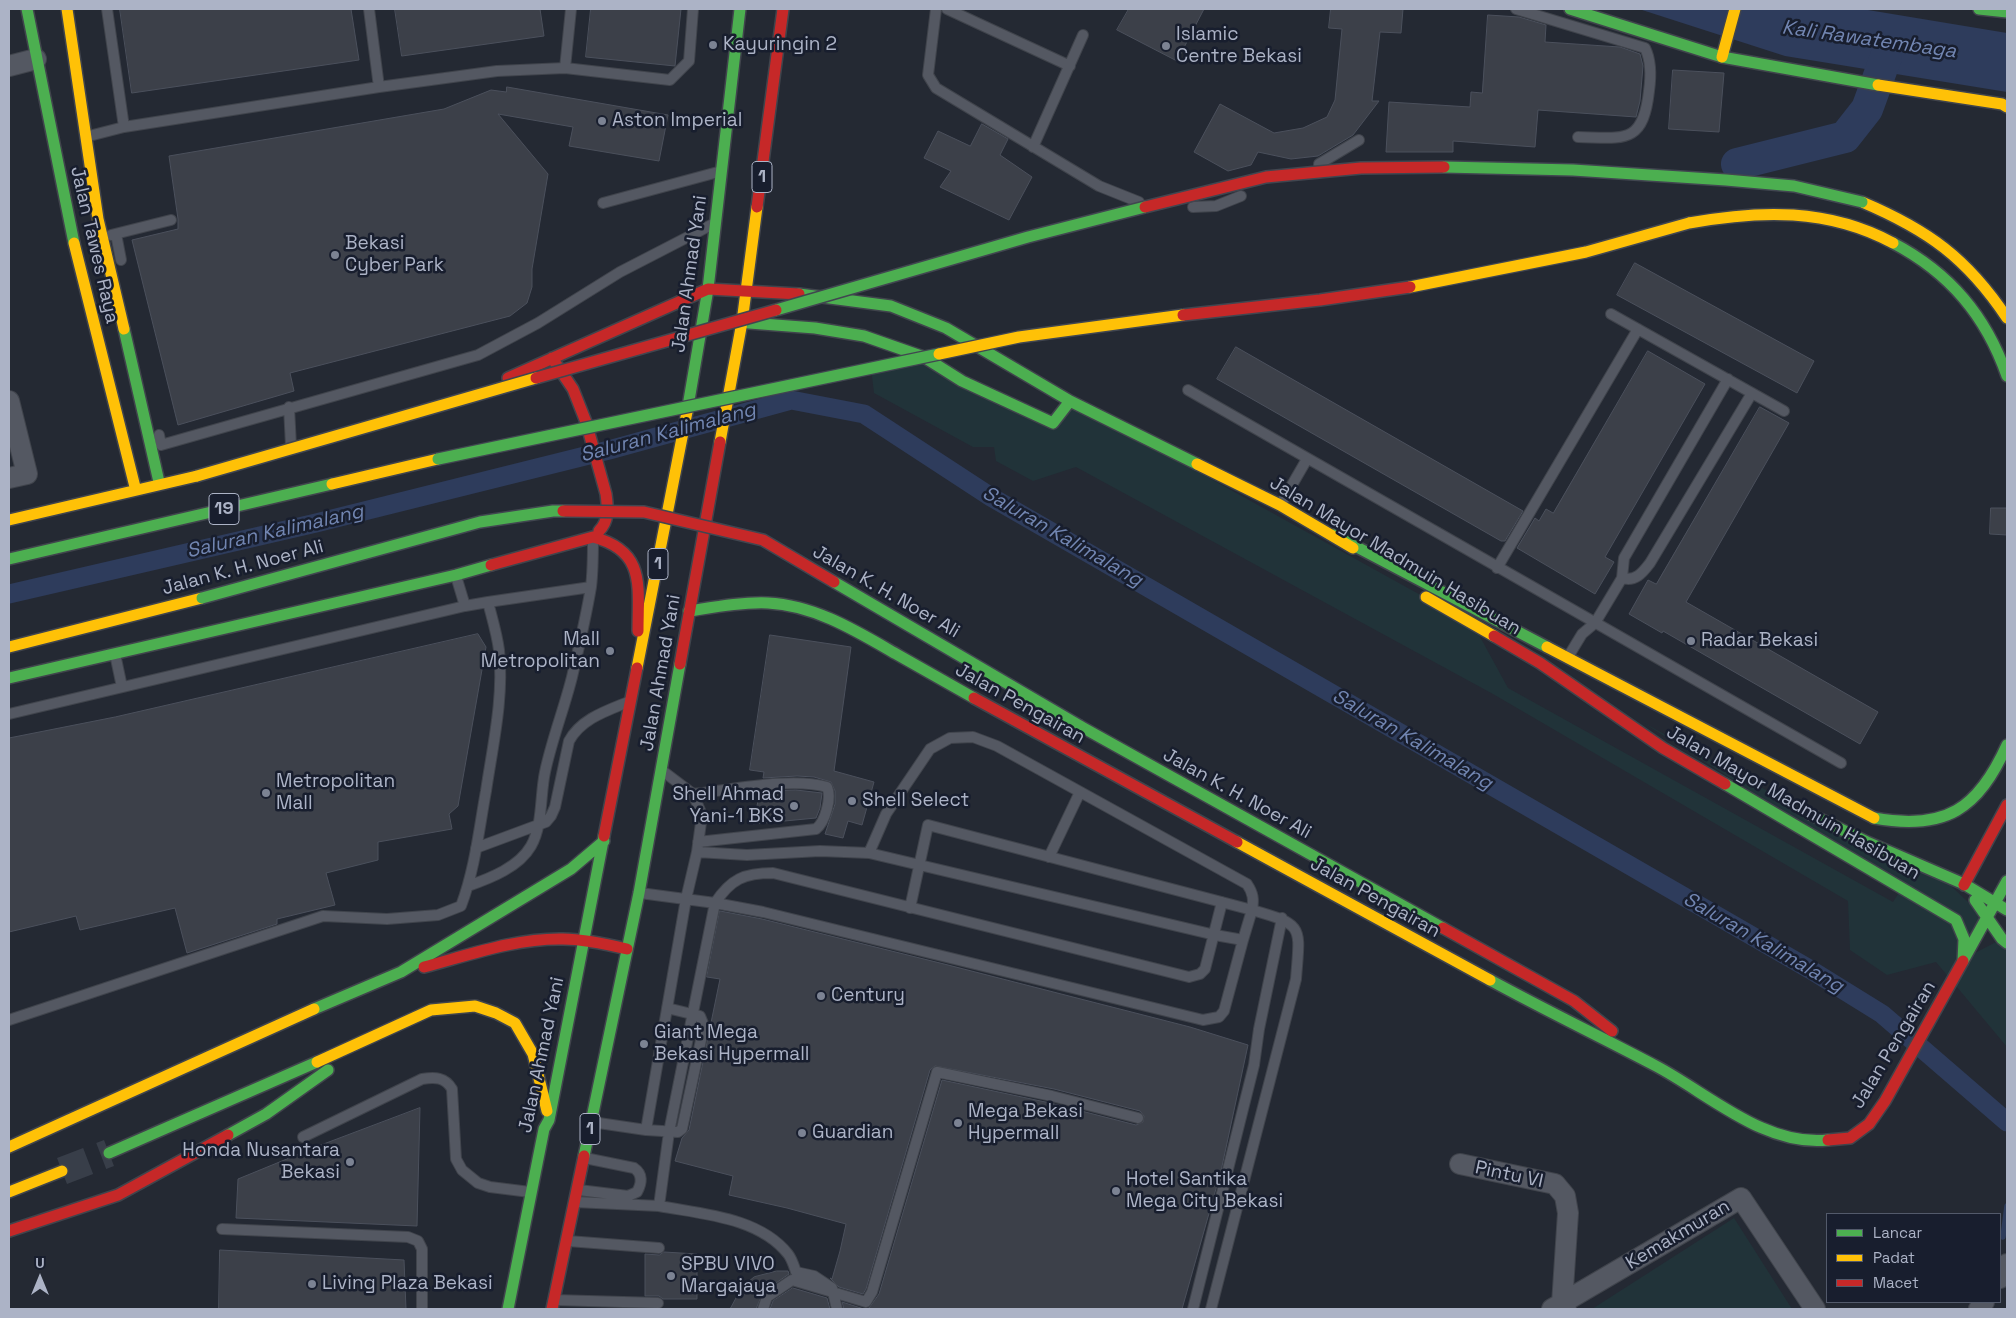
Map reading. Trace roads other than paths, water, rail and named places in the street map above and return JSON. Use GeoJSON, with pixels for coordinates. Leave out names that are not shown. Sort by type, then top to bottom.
{"type":"FeatureCollection","features":[{"type":"Feature","properties":{"kind":"main road","name":"Jalan Tawes Raya"},"geometry":{"type":"LineString","coordinates":[[27,9],[36,59],[84,223],[135,487]]}},
{"type":"Feature","properties":{"kind":"main road","name":"Jalan Tawes Raya"},"geometry":{"type":"LineString","coordinates":[[67,9],[87,136],[84,223]]}},
{"type":"Feature","properties":{"kind":"main road","name":"Jalan Ahmad Yani"},"geometry":{"type":"LineString","coordinates":[[508,1309],[544,1128],[549,1120],[703,325],[740,9]]}},
{"type":"Feature","properties":{"kind":"main road","name":"Jalan Ahmad Yani"},"geometry":{"type":"LineString","coordinates":[[553,1305],[639,893],[742,322],[783,9]]}},
{"type":"Feature","properties":{"kind":"main road"},"geometry":{"type":"LineString","coordinates":[[1570,9],[1723,53],[1846,80],[2002,104],[2007,107]]}},
{"type":"Feature","properties":{"kind":"main road"},"geometry":{"type":"LineString","coordinates":[[1723,53],[1735,9]]}},
{"type":"Feature","properties":{"kind":"main road"},"geometry":{"type":"LineString","coordinates":[[1979,9],[2007,12]]}},
{"type":"Feature","properties":{"kind":"main road","name":"19"},"geometry":{"type":"LineString","coordinates":[[9,520],[197,476],[1028,237],[1266,177],[1361,168],[1470,167],[1573,170],[1794,186],[1862,202],[1897,216],[1934,238],[1968,267],[1995,297],[2007,318]]}},
{"type":"Feature","properties":{"kind":"main road"},"geometry":{"type":"LineString","coordinates":[[924,357],[1019,337],[1405,288],[1586,252],[1722,216],[1792,214],[1823,217],[1857,225],[1886,237],[1919,257],[1953,284],[1980,314],[2001,356],[2007,376]]}},
{"type":"Feature","properties":{"kind":"main road","name":"Jalan Tawes Raya"},"geometry":{"type":"LineString","coordinates":[[84,223],[103,237],[159,482]]}},
{"type":"Feature","properties":{"kind":"main road","name":"Jalan Mayor Madmuin Hasibuan"},"geometry":{"type":"LineString","coordinates":[[708,289],[799,294],[891,306],[946,328],[1070,401],[1280,505],[1334,535],[1434,602],[1653,727]]}},
{"type":"Feature","properties":{"kind":"main road"},"geometry":{"type":"LineString","coordinates":[[9,516],[159,482],[291,448],[456,402],[708,289]]}},
{"type":"Feature","properties":{"kind":"main road"},"geometry":{"type":"LineString","coordinates":[[703,325],[742,322],[815,328],[864,336],[924,357],[962,381],[1053,423],[1070,401]]}},
{"type":"Feature","properties":{"kind":"main road","name":"19"},"geometry":{"type":"LineString","coordinates":[[9,559],[438,459],[924,357]]}},
{"type":"Feature","properties":{"kind":"main road"},"geometry":{"type":"LineString","coordinates":[[9,678],[114,652],[456,575],[593,537],[606,524],[608,506],[606,494],[586,422],[573,389],[552,358]]}},
{"type":"Feature","properties":{"kind":"main road","name":"Jalan K. H. Noer Ali"},"geometry":{"type":"LineString","coordinates":[[9,647],[202,598],[480,522],[553,511],[644,512],[763,540],[1080,726],[1574,1001],[1658,1067]]}},
{"type":"Feature","properties":{"kind":"main road"},"geometry":{"type":"LineString","coordinates":[[1334,535],[1871,817],[1894,823],[1922,822],[1947,816],[1967,805],[1985,787],[2000,764],[2007,745]]}},
{"type":"Feature","properties":{"kind":"main road","name":"Jalan Ahmad Yani"},"geometry":{"type":"LineString","coordinates":[[593,537],[610,542],[631,560],[638,591],[639,660]]}},
{"type":"Feature","properties":{"kind":"main road","name":"Jalan Pengairan"},"geometry":{"type":"LineString","coordinates":[[689,611],[738,604],[769,603],[799,608],[825,617],[863,635],[1026,728],[1554,1015],[1658,1067],[1760,1128],[1795,1140],[1823,1141],[1850,1138],[1868,1124],[1885,1101],[2007,881]]}},
{"type":"Feature","properties":{"kind":"main road","name":"Jalan Mayor Madmuin Hasibuan"},"geometry":{"type":"LineString","coordinates":[[1540,663],[1663,748],[1956,920],[1964,932],[1966,943],[1963,961]]}},
{"type":"Feature","properties":{"kind":"main road"},"geometry":{"type":"LineString","coordinates":[[2001,942],[1964,885],[2007,805]]}},
{"type":"Feature","properties":{"kind":"main road","name":"Jalan Mayor Madmuin Hasibuan"},"geometry":{"type":"LineString","coordinates":[[1802,810],[1886,851],[1933,869],[1996,901],[2007,910]]}},
{"type":"Feature","properties":{"kind":"main road"},"geometry":{"type":"LineString","coordinates":[[9,1147],[253,1036],[401,972],[571,869],[604,841]]}},
{"type":"Feature","properties":{"kind":"main road"},"geometry":{"type":"LineString","coordinates":[[401,972],[522,944],[555,939],[584,941],[627,949]]}},
{"type":"Feature","properties":{"kind":"main road"},"geometry":{"type":"LineString","coordinates":[[1963,961],[1979,951]]}},
{"type":"Feature","properties":{"kind":"main road"},"geometry":{"type":"LineString","coordinates":[[109,1154],[431,1010],[475,1006],[496,1013],[515,1023],[533,1054],[549,1120]]}},
{"type":"Feature","properties":{"kind":"main road"},"geometry":{"type":"LineString","coordinates":[[9,1231],[118,1195],[266,1114],[376,1036]]}},
{"type":"Feature","properties":{"kind":"main road"},"geometry":{"type":"LineString","coordinates":[[9,1192],[62,1171]]}},
{"type":"Feature","properties":{"kind":"street"},"geometry":{"type":"LineString","coordinates":[[9,66],[36,59]]}},
{"type":"Feature","properties":{"kind":"street"},"geometry":{"type":"LineString","coordinates":[[9,401],[18,476]]}},
{"type":"Feature","properties":{"kind":"street","name":"Pintu VI"},"geometry":{"type":"LineString","coordinates":[[1460,1164],[1555,1184],[1565,1196],[1568,1213],[1560,1308]]}},
{"type":"Feature","properties":{"kind":"street","name":"Kemakmuran"},"geometry":{"type":"LineString","coordinates":[[1560,1308],[1741,1198],[1815,1309]]}},
{"type":"Feature","properties":{"kind":"street"},"geometry":{"type":"LineString","coordinates":[[2001,1276],[2007,1264]]}},
{"type":"Feature","properties":{"kind":"lane"},"geometry":{"type":"LineString","coordinates":[[107,9],[124,127]]}},
{"type":"Feature","properties":{"kind":"lane"},"geometry":{"type":"LineString","coordinates":[[369,9],[379,87]]}},
{"type":"Feature","properties":{"kind":"lane"},"geometry":{"type":"LineString","coordinates":[[565,68],[571,9]]}},
{"type":"Feature","properties":{"kind":"lane"},"geometry":{"type":"LineString","coordinates":[[87,136],[124,127],[497,70],[565,68],[670,80],[689,61],[693,9]]}},
{"type":"Feature","properties":{"kind":"lane"},"geometry":{"type":"LineString","coordinates":[[936,9],[928,75],[936,88],[1099,186],[1133,200],[1167,208],[1216,206],[1323,162],[1359,140]]}},
{"type":"Feature","properties":{"kind":"lane"},"geometry":{"type":"LineString","coordinates":[[947,9],[1070,66]]}},
{"type":"Feature","properties":{"kind":"lane"},"geometry":{"type":"LineString","coordinates":[[1516,9],[1645,48],[1648,54],[1650,85],[1647,111],[1638,129],[1619,138],[1578,137]]}},
{"type":"Feature","properties":{"kind":"lane"},"geometry":{"type":"LineString","coordinates":[[1033,147],[1083,35]]}},
{"type":"Feature","properties":{"kind":"lane"},"geometry":{"type":"LineString","coordinates":[[603,203],[721,172]]}},
{"type":"Feature","properties":{"kind":"lane"},"geometry":{"type":"LineString","coordinates":[[103,237],[171,220]]}},
{"type":"Feature","properties":{"kind":"lane"},"geometry":{"type":"LineString","coordinates":[[157,426],[162,445],[478,355],[548,317],[620,272],[716,222]]}},
{"type":"Feature","properties":{"kind":"lane"},"geometry":{"type":"LineString","coordinates":[[116,234],[124,272]]}},
{"type":"Feature","properties":{"kind":"lane"},"geometry":{"type":"LineString","coordinates":[[1611,314],[1784,411]]}},
{"type":"Feature","properties":{"kind":"lane"},"geometry":{"type":"LineString","coordinates":[[1497,568],[1638,329]]}},
{"type":"Feature","properties":{"kind":"lane"},"geometry":{"type":"LineString","coordinates":[[1557,673],[1582,634],[1595,623],[1622,578],[1624,558],[1728,379]]}},
{"type":"Feature","properties":{"kind":"lane"},"geometry":{"type":"LineString","coordinates":[[1188,390],[1841,763]]}},
{"type":"Feature","properties":{"kind":"lane"},"geometry":{"type":"LineString","coordinates":[[1622,578],[1628,580],[1636,578],[1650,563],[1752,393]]}},
{"type":"Feature","properties":{"kind":"lane"},"geometry":{"type":"LineString","coordinates":[[289,408],[291,448]]}},
{"type":"Feature","properties":{"kind":"lane"},"geometry":{"type":"LineString","coordinates":[[1280,505],[1307,459]]}},
{"type":"Feature","properties":{"kind":"lane"},"geometry":{"type":"LineString","coordinates":[[468,886],[494,876],[525,855],[532,844],[538,826],[544,774],[555,728],[571,679],[591,587],[593,537]]}},
{"type":"Feature","properties":{"kind":"lane"},"geometry":{"type":"LineString","coordinates":[[456,575],[465,606]]}},
{"type":"Feature","properties":{"kind":"lane"},"geometry":{"type":"LineString","coordinates":[[9,714],[465,606],[591,587]]}},
{"type":"Feature","properties":{"kind":"lane"},"geometry":{"type":"LineString","coordinates":[[9,1020],[323,916],[388,919],[438,915],[461,906],[468,886],[476,848],[500,698],[499,650],[488,602]]}},
{"type":"Feature","properties":{"kind":"lane"},"geometry":{"type":"LineString","coordinates":[[114,652],[122,687]]}},
{"type":"Feature","properties":{"kind":"lane"},"geometry":{"type":"LineString","coordinates":[[476,848],[546,822],[555,807],[569,741],[574,732],[580,725],[631,700]]}},
{"type":"Feature","properties":{"kind":"lane"},"geometry":{"type":"LineString","coordinates":[[639,893],[715,903],[772,914],[1203,1020],[1219,1017],[1224,1012],[1254,900],[1252,891],[1247,884],[997,746],[973,737],[950,738],[930,749],[886,814],[869,853]]}},
{"type":"Feature","properties":{"kind":"lane"},"geometry":{"type":"LineString","coordinates":[[646,1130],[686,900],[698,847],[702,815],[693,794],[661,769]]}},
{"type":"Feature","properties":{"kind":"lane"},"geometry":{"type":"LineString","coordinates":[[693,794],[775,785],[819,785],[827,787],[829,790],[821,826],[816,829],[698,847]]}},
{"type":"Feature","properties":{"kind":"lane"},"geometry":{"type":"LineString","coordinates":[[1049,857],[1080,792]]}},
{"type":"Feature","properties":{"kind":"lane"},"geometry":{"type":"LineString","coordinates":[[910,908],[928,825],[1282,918],[1293,925],[1299,936],[1296,979],[1211,1309]]}},
{"type":"Feature","properties":{"kind":"lane"},"geometry":{"type":"LineString","coordinates":[[698,847],[747,855],[820,852],[869,853],[1243,940]]}},
{"type":"Feature","properties":{"kind":"lane"},"geometry":{"type":"LineString","coordinates":[[692,1014],[715,903],[724,889],[737,879],[754,873],[773,873],[1189,977],[1200,974],[1205,968],[1222,902]]}},
{"type":"Feature","properties":{"kind":"lane"},"geometry":{"type":"LineString","coordinates":[[1193,1309],[1254,1065],[1259,1029],[1282,918]]}},
{"type":"Feature","properties":{"kind":"lane"},"geometry":{"type":"LineString","coordinates":[[591,1122],[669,1132],[678,1132],[684,1126],[704,1026],[700,1016],[667,1008]]}},
{"type":"Feature","properties":{"kind":"lane"},"geometry":{"type":"LineString","coordinates":[[763,1309],[767,1298],[792,1280],[866,1302],[872,1292],[937,1072],[1052,1096],[1138,1118]]}},
{"type":"Feature","properties":{"kind":"lane"},"geometry":{"type":"LineString","coordinates":[[303,1137],[422,1079],[441,1078],[448,1082],[452,1089],[456,1159],[462,1170],[478,1183],[490,1187],[531,1192]]}},
{"type":"Feature","properties":{"kind":"lane"},"geometry":{"type":"LineString","coordinates":[[658,1206],[669,1132]]}},
{"type":"Feature","properties":{"kind":"lane"},"geometry":{"type":"LineString","coordinates":[[577,1189],[628,1196],[637,1192],[640,1188],[641,1176],[639,1171],[634,1168],[584,1158]]}},
{"type":"Feature","properties":{"kind":"lane"},"geometry":{"type":"LineString","coordinates":[[575,1202],[658,1206],[719,1218],[751,1227],[771,1239],[789,1254],[796,1272],[814,1276],[832,1288],[836,1309]]}},
{"type":"Feature","properties":{"kind":"lane"},"geometry":{"type":"LineString","coordinates":[[222,1229],[408,1237],[418,1242],[422,1249],[422,1309]]}},
{"type":"Feature","properties":{"kind":"lane"},"geometry":{"type":"LineString","coordinates":[[567,1241],[659,1248]]}},
{"type":"Feature","properties":{"kind":"lane"},"geometry":{"type":"LineString","coordinates":[[553,1305],[658,1303]]}},
{"type":"Feature","properties":{"kind":"water","name":"Kali Rawatembaga"},"geometry":{"type":"Polygon","coordinates":[[[1639,9],[1862,9],[2007,33],[2007,92],[1785,56],[1639,9]]]}},
{"type":"Feature","properties":{"kind":"waterway","name":"Kali Rawatembaga"},"geometry":{"type":"LineString","coordinates":[[1737,164],[1845,137],[1867,109],[1886,57]]}},
{"type":"Feature","properties":{"kind":"waterway","name":"Saluran Kalimalang"},"geometry":{"type":"LineString","coordinates":[[9,594],[316,523],[609,450],[791,400],[864,414],[991,497],[1811,970],[1882,1014],[2007,1122]]}},
{"type":"Feature","properties":{"kind":"waterway"},"geometry":{"type":"LineString","coordinates":[[2003,1237],[2007,1206]]}},
{"type":"Feature","properties":{"kind":"tunnel"},"geometry":{"type":"LineString","coordinates":[[62,1171],[109,1153]]}},
{"type":"Feature","properties":{"kind":"place","name":"Kayuringin 2"},"geometry":{"type":"Point","coordinates":[713,45]}},
{"type":"Feature","properties":{"kind":"place","name":"Islamic Centre Bekasi"},"geometry":{"type":"Point","coordinates":[1166,46]}},
{"type":"Feature","properties":{"kind":"place","name":"Aston Imperial"},"geometry":{"type":"Point","coordinates":[602,121]}},
{"type":"Feature","properties":{"kind":"place","name":"Bekasi Cyber Park"},"geometry":{"type":"Point","coordinates":[335,255]}},
{"type":"Feature","properties":{"kind":"place","name":"Radar Bekasi"},"geometry":{"type":"Point","coordinates":[1691,641]}},
{"type":"Feature","properties":{"kind":"place","name":"Mall Metropolitan"},"geometry":{"type":"Point","coordinates":[610,651]}},
{"type":"Feature","properties":{"kind":"place","name":"Metropolitan Mall"},"geometry":{"type":"Point","coordinates":[266,793]}},
{"type":"Feature","properties":{"kind":"place","name":"Shell Select"},"geometry":{"type":"Point","coordinates":[852,801]}},
{"type":"Feature","properties":{"kind":"place","name":"Shell Ahmad Yani-1 BKS"},"geometry":{"type":"Point","coordinates":[794,806]}},
{"type":"Feature","properties":{"kind":"place","name":"Century"},"geometry":{"type":"Point","coordinates":[821,996]}},
{"type":"Feature","properties":{"kind":"place","name":"Giant Mega Bekasi Hypermall"},"geometry":{"type":"Point","coordinates":[644,1044]}},
{"type":"Feature","properties":{"kind":"place","name":"Mega Bekasi Hypermall"},"geometry":{"type":"Point","coordinates":[958,1123]}},
{"type":"Feature","properties":{"kind":"place","name":"Guardian"},"geometry":{"type":"Point","coordinates":[802,1133]}},
{"type":"Feature","properties":{"kind":"place","name":"Honda Nusantara Bekasi"},"geometry":{"type":"Point","coordinates":[350,1162]}},
{"type":"Feature","properties":{"kind":"place","name":"Hotel Santika Mega City Bekasi"},"geometry":{"type":"Point","coordinates":[1116,1191]}},
{"type":"Feature","properties":{"kind":"place","name":"SPBU VIVO Margajaya"},"geometry":{"type":"Point","coordinates":[671,1276]}},
{"type":"Feature","properties":{"kind":"place","name":"Living Plaza Bekasi"},"geometry":{"type":"Point","coordinates":[312,1284]}}]}
